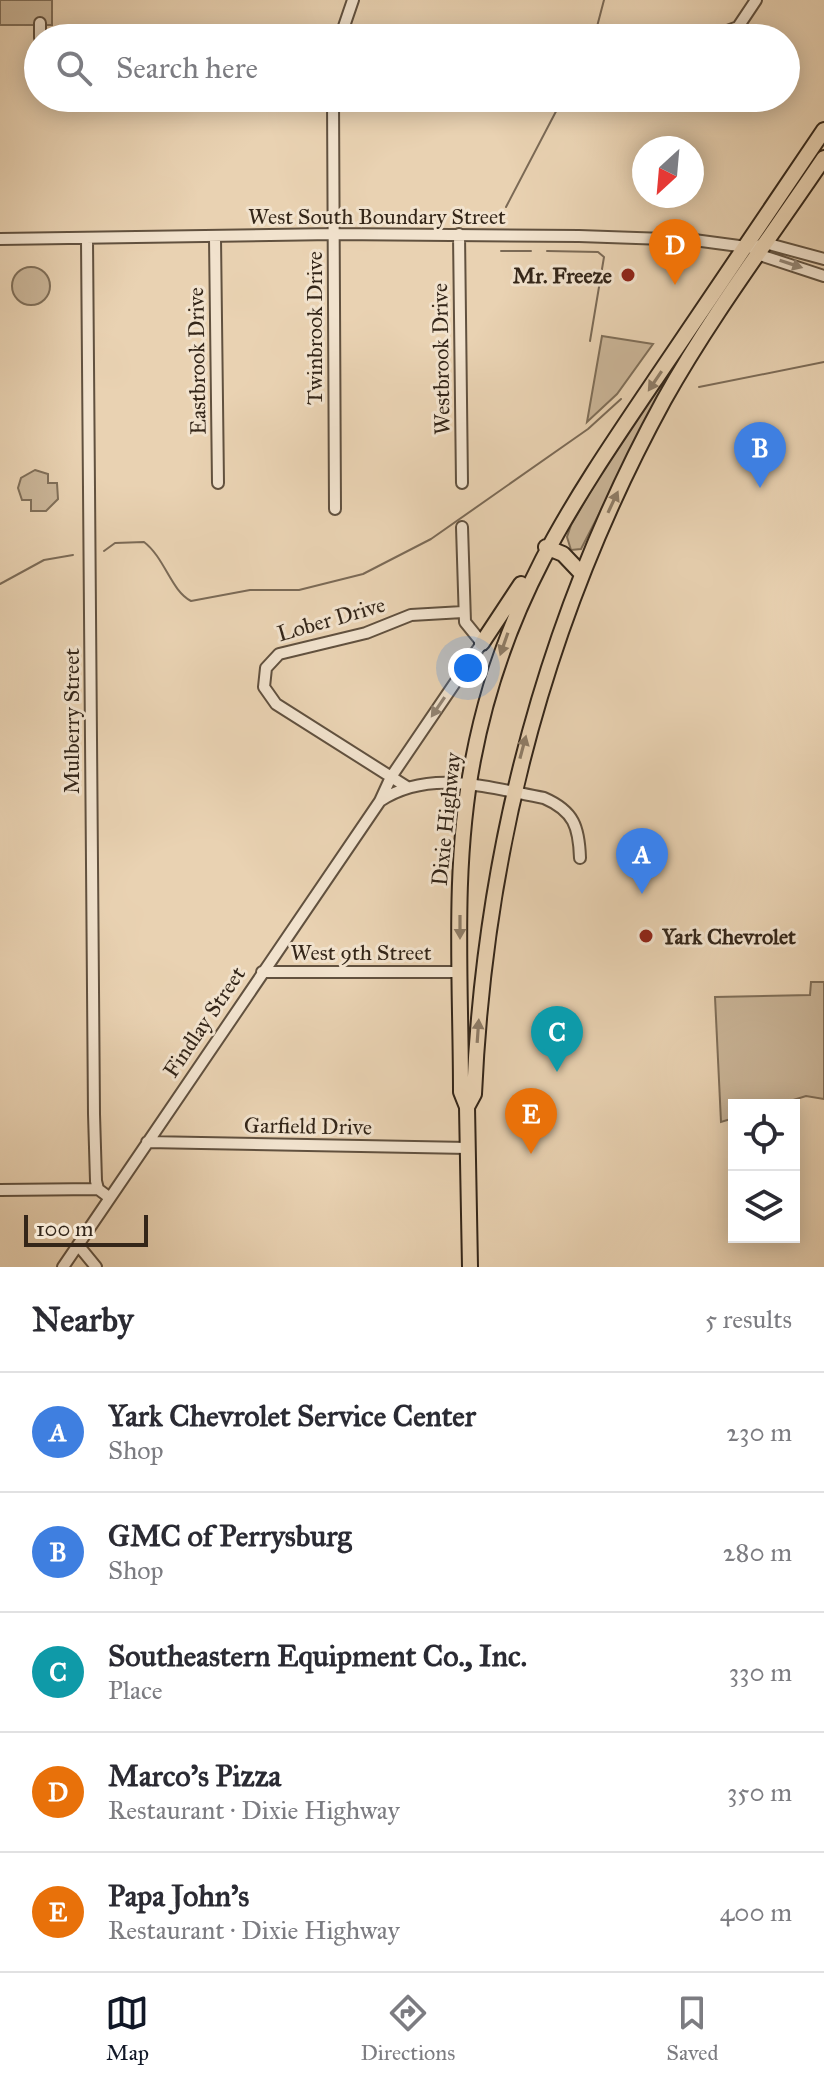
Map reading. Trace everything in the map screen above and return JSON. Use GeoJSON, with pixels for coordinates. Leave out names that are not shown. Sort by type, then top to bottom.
{"type":"FeatureCollection","features":[{"type":"Feature","properties":{"kind":"main road","name":"Dixie Highway"},"geometry":{"type":"LineString","coordinates":[[467,1107],[474,1094],[480,996],[492,896],[512,792],[540,690],[582,574],[618,492],[694,339],[755,248],[824,130]]}},
{"type":"Feature","properties":{"kind":"main road","name":"Dixie Highway"},"geometry":{"type":"LineString","coordinates":[[470,1267],[467,1107],[461,1092],[461,854],[469,786],[497,666],[546,547],[755,248],[824,158]]}},
{"type":"Feature","properties":{"kind":"main road"},"geometry":{"type":"LineString","coordinates":[[482,643],[546,547],[563,554],[582,574]]}},
{"type":"Feature","properties":{"kind":"street"},"geometry":{"type":"LineString","coordinates":[[345,24],[353,0]]}},
{"type":"Feature","properties":{"kind":"street"},"geometry":{"type":"LineString","coordinates":[[740,24],[756,0]]}},
{"type":"Feature","properties":{"kind":"street","name":"Twinbrook Drive"},"geometry":{"type":"LineString","coordinates":[[333,112],[335,509]]}},
{"type":"Feature","properties":{"kind":"street","name":"West South Boundary Street"},"geometry":{"type":"LineString","coordinates":[[0,239],[459,234],[694,240],[824,259]]}},
{"type":"Feature","properties":{"kind":"street","name":"Westbrook Drive"},"geometry":{"type":"LineString","coordinates":[[459,234],[462,483]]}},
{"type":"Feature","properties":{"kind":"street","name":"Eastbrook Drive"},"geometry":{"type":"LineString","coordinates":[[215,238],[218,483]]}},
{"type":"Feature","properties":{"kind":"street","name":"Mulberry Street"},"geometry":{"type":"LineString","coordinates":[[87,239],[93,1015],[98,1189]]}},
{"type":"Feature","properties":{"kind":"street","name":"West South Boundary Street"},"geometry":{"type":"LineString","coordinates":[[755,248],[824,276]]}},
{"type":"Feature","properties":{"kind":"street"},"geometry":{"type":"LineString","coordinates":[[462,527],[463,612],[467,627],[482,643]]}},
{"type":"Feature","properties":{"kind":"street","name":"Lober Drive"},"geometry":{"type":"LineString","coordinates":[[407,787],[276,704],[264,687],[266,668],[279,654],[366,633],[411,615],[463,612]]}},
{"type":"Feature","properties":{"kind":"street","name":"Findlay Street"},"geometry":{"type":"LineString","coordinates":[[63,1267],[380,801],[391,777],[482,643]]}},
{"type":"Feature","properties":{"kind":"street","name":"Findlay Street"},"geometry":{"type":"LineString","coordinates":[[380,801],[407,787],[436,781],[544,798],[567,812],[579,832],[580,858]]}},
{"type":"Feature","properties":{"kind":"street","name":"West 9th Street"},"geometry":{"type":"LineString","coordinates":[[262,972],[460,972]]}},
{"type":"Feature","properties":{"kind":"street","name":"Garfield Drive"},"geometry":{"type":"LineString","coordinates":[[147,1142],[468,1148]]}},
{"type":"Feature","properties":{"kind":"street"},"geometry":{"type":"LineString","coordinates":[[0,1190],[98,1189],[110,1198]]}},
{"type":"Feature","properties":{"kind":"street"},"geometry":{"type":"LineString","coordinates":[[78,1245],[96,1267]]}},
{"type":"Feature","properties":{"kind":"shaded area"},"geometry":{"type":"Polygon","coordinates":[[[0,0],[52,0],[52,24],[0,25],[0,0]]]}},
{"type":"Feature","properties":{"kind":"shaded area"},"geometry":{"type":"Polygon","coordinates":[[[31,267],[45,272],[50,286],[45,300],[31,305],[17,300],[12,286],[17,272],[31,267]]]}},
{"type":"Feature","properties":{"kind":"shaded area"},"geometry":{"type":"Polygon","coordinates":[[[602,336],[653,344],[617,394],[587,422],[602,336]]]}},
{"type":"Feature","properties":{"kind":"shaded area"},"geometry":{"type":"Polygon","coordinates":[[[687,343],[581,549],[571,550],[567,537],[571,525],[609,460],[687,343]]]}},
{"type":"Feature","properties":{"kind":"shaded area"},"geometry":{"type":"Polygon","coordinates":[[[35,470],[48,474],[48,483],[57,483],[58,499],[46,511],[31,511],[31,500],[22,500],[18,488],[21,478],[35,470]]]}},
{"type":"Feature","properties":{"kind":"shaded area"},"geometry":{"type":"Polygon","coordinates":[[[811,982],[824,982],[824,1099],[806,1096],[796,1099],[728,1099],[728,1120],[721,1122],[715,997],[810,995],[811,982]]]}},
{"type":"Feature","properties":{"kind":"waterway"},"geometry":{"type":"LineString","coordinates":[[598,24],[604,0]]}},
{"type":"Feature","properties":{"kind":"waterway"},"geometry":{"type":"LineString","coordinates":[[506,207],[556,112]]}},
{"type":"Feature","properties":{"kind":"waterway"},"geometry":{"type":"LineString","coordinates":[[501,251],[531,251]]}},
{"type":"Feature","properties":{"kind":"waterway"},"geometry":{"type":"LineString","coordinates":[[547,251],[598,252],[604,257],[590,341]]}},
{"type":"Feature","properties":{"kind":"waterway"},"geometry":{"type":"LineString","coordinates":[[699,387],[824,362]]}},
{"type":"Feature","properties":{"kind":"waterway"},"geometry":{"type":"LineString","coordinates":[[104,551],[115,543],[144,542],[178,590],[191,601],[250,590],[299,590],[363,574],[431,539],[588,429],[621,399]]}},
{"type":"Feature","properties":{"kind":"waterway"},"geometry":{"type":"LineString","coordinates":[[0,584],[44,560],[73,555]]}},
{"type":"Feature","properties":{"kind":"place","name":"Mr. Freeze"},"geometry":{"type":"Point","coordinates":[628,275]}},
{"type":"Feature","properties":{"kind":"place","name":"Marco's Pizza"},"geometry":{"type":"Point","coordinates":[675,285]}},
{"type":"Feature","properties":{"kind":"place","name":"GMC of Perrysburg"},"geometry":{"type":"Point","coordinates":[760,488]}},
{"type":"Feature","properties":{"kind":"place","name":"Yark Chevrolet Service Center"},"geometry":{"type":"Point","coordinates":[642,894]}},
{"type":"Feature","properties":{"kind":"place","name":"Yark Chevrolet"},"geometry":{"type":"Point","coordinates":[646,936]}},
{"type":"Feature","properties":{"kind":"place","name":"Southeastern Equipment Co., Inc."},"geometry":{"type":"Point","coordinates":[557,1072]}},
{"type":"Feature","properties":{"kind":"place","name":"Papa John's"},"geometry":{"type":"Point","coordinates":[531,1154]}}]}
